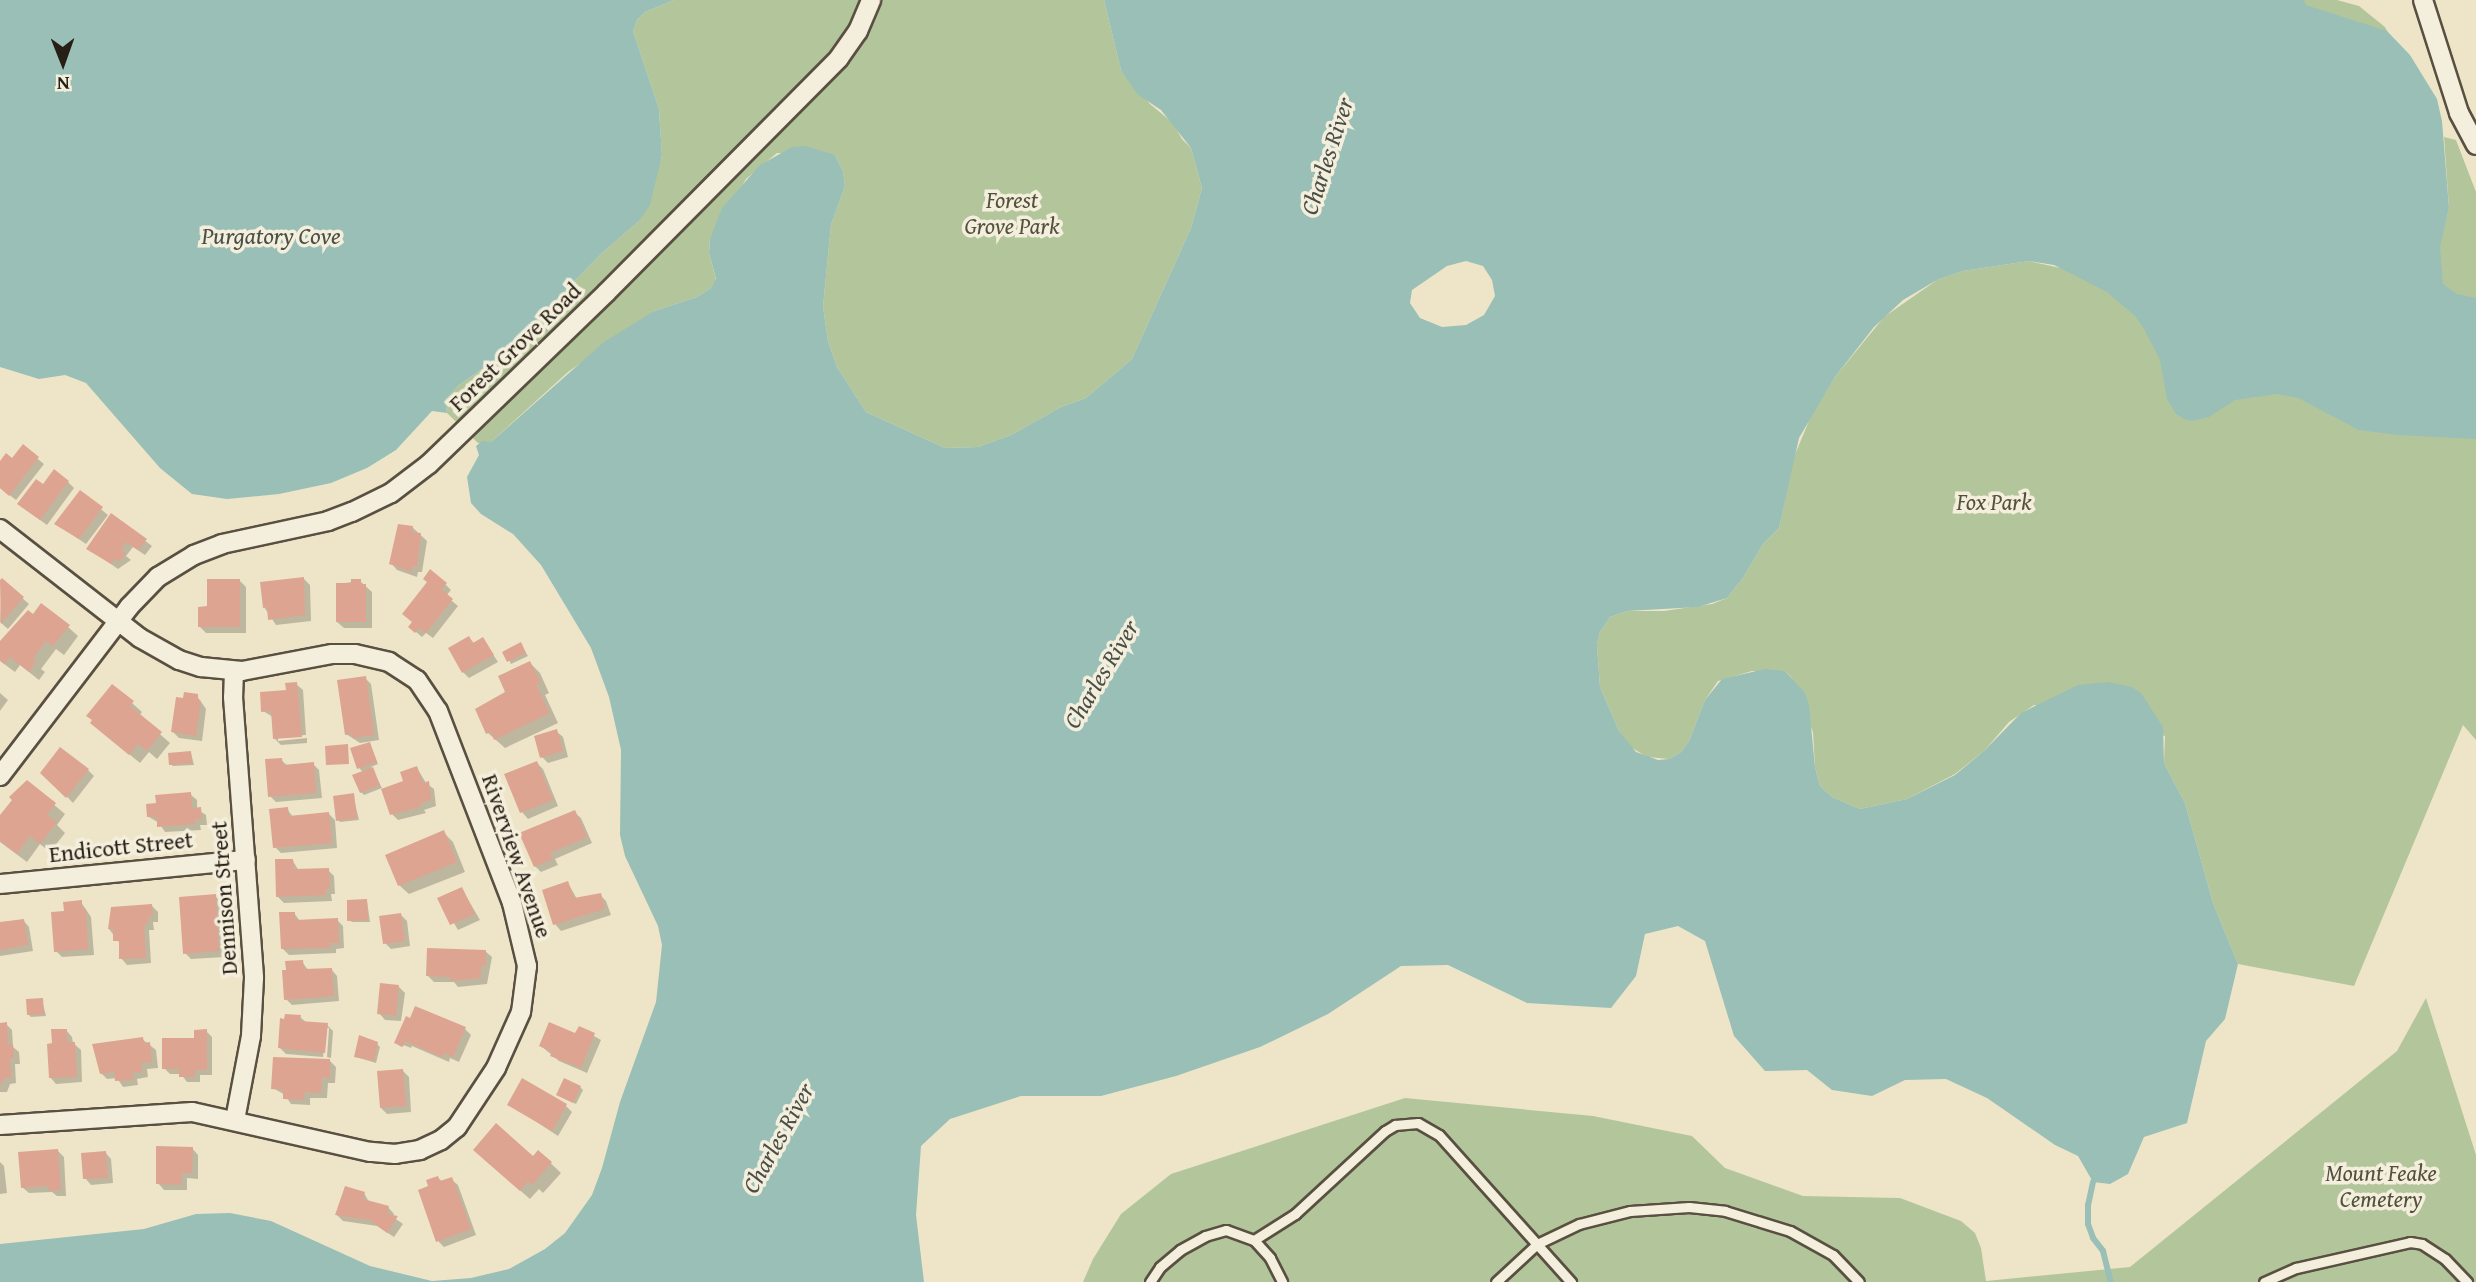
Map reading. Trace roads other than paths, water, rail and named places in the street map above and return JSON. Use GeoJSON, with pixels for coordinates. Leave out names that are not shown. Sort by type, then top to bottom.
{"type":"FeatureCollection","features":[{"type":"Feature","properties":{"kind":"street","name":"Forest Grove Road"},"geometry":{"type":"LineString","coordinates":[[0,776],[148,586],[194,555],[236,540],[328,521],[352,512],[391,493],[429,464],[606,293],[839,58],[858,31],[871,0]]}},
{"type":"Feature","properties":{"kind":"street"},"geometry":{"type":"LineString","coordinates":[[2423,0],[2459,113],[2476,145]]}},
{"type":"Feature","properties":{"kind":"street","name":"Riverview Avenue"},"geometry":{"type":"LineString","coordinates":[[0,529],[150,645],[179,660],[234,671],[332,654],[355,654],[389,662],[424,686],[438,711],[512,903],[527,966],[521,1012],[504,1053],[457,1127],[431,1146],[408,1153],[383,1154],[205,1113],[171,1112],[0,1125]]}},
{"type":"Feature","properties":{"kind":"street","name":"Dennison Street"},"geometry":{"type":"LineString","coordinates":[[234,671],[233,697],[254,997],[251,1036],[235,1120]]}},
{"type":"Feature","properties":{"kind":"street","name":"Endicott Street"},"geometry":{"type":"LineString","coordinates":[[0,884],[246,860]]}},
{"type":"Feature","properties":{"kind":"lane"},"geometry":{"type":"LineString","coordinates":[[1254,1240],[1295,1214],[1385,1131],[1406,1123],[1429,1126],[1571,1282]]}},
{"type":"Feature","properties":{"kind":"lane"},"geometry":{"type":"LineString","coordinates":[[1496,1282],[1537,1244],[1579,1224],[1614,1214],[1668,1207],[1707,1208],[1744,1215],[1804,1237],[1833,1255],[1859,1282]]}},
{"type":"Feature","properties":{"kind":"lane"},"geometry":{"type":"LineString","coordinates":[[1150,1282],[1170,1258],[1205,1236],[1226,1230],[1254,1240],[1270,1258],[1282,1282]]}},
{"type":"Feature","properties":{"kind":"lane"},"geometry":{"type":"LineString","coordinates":[[2264,1282],[2296,1268],[2410,1242],[2423,1244],[2445,1259],[2467,1282]]}},
{"type":"Feature","properties":{"kind":"water","name":"Purgatory Cove"},"geometry":{"type":"Polygon","coordinates":[[[0,0],[674,0],[645,12],[637,20],[633,31],[659,109],[662,155],[650,205],[639,221],[602,253],[502,355],[459,385],[445,400],[447,413],[432,411],[396,450],[367,468],[331,483],[279,494],[227,499],[192,494],[160,468],[86,383],[65,375],[39,379],[0,367],[0,0]]]}},
{"type":"Feature","properties":{"kind":"water","name":"Charles River"},"geometry":{"type":"Polygon","coordinates":[[[1104,0],[2304,0],[2306,5],[2387,31],[2410,55],[2437,99],[2442,121],[2449,208],[2440,247],[2443,284],[2457,294],[2476,298],[2476,439],[2359,430],[2298,398],[2277,394],[2235,400],[2209,417],[2193,421],[2184,419],[2176,414],[2167,399],[2160,360],[2143,327],[2135,316],[2107,292],[2054,265],[2029,261],[1963,271],[1937,280],[1903,300],[1874,327],[1835,377],[1799,438],[1779,528],[1763,544],[1743,578],[1727,598],[1698,607],[1627,611],[1610,617],[1600,632],[1597,645],[1600,687],[1619,731],[1636,752],[1658,760],[1669,759],[1681,752],[1689,741],[1705,700],[1722,679],[1765,669],[1785,671],[1805,693],[1809,705],[1815,767],[1820,786],[1832,797],[1860,809],[1907,799],[1955,775],[1985,750],[2021,713],[2078,685],[2108,682],[2132,687],[2141,693],[2163,727],[2164,763],[2185,803],[2213,903],[2238,964],[2225,1019],[2206,1041],[2187,1123],[2144,1137],[2128,1174],[2110,1184],[2093,1182],[2078,1156],[2055,1145],[1987,1098],[1946,1079],[1905,1080],[1872,1096],[1832,1090],[1807,1070],[1765,1071],[1734,1036],[1705,941],[1678,926],[1645,934],[1636,976],[1611,1008],[1527,1003],[1448,965],[1401,966],[1328,1014],[1260,1047],[1176,1076],[1101,1096],[1021,1096],[950,1119],[921,1146],[916,1215],[924,1282],[0,1282],[0,1244],[144,1229],[196,1214],[230,1213],[271,1221],[370,1266],[432,1281],[471,1278],[509,1269],[545,1249],[565,1233],[592,1195],[602,1168],[620,1102],[656,1002],[662,945],[658,926],[625,856],[620,835],[621,750],[609,697],[591,648],[541,565],[513,534],[481,514],[471,503],[467,477],[479,455],[476,446],[482,441],[491,442],[604,342],[654,311],[697,297],[711,288],[716,279],[709,253],[710,239],[722,208],[760,165],[792,147],[806,146],[835,155],[843,171],[845,186],[831,225],[823,307],[828,341],[837,367],[866,412],[945,448],[978,447],[1011,435],[1061,407],[1086,398],[1132,359],[1191,228],[1202,188],[1191,148],[1161,110],[1137,94],[1121,70],[1104,0]],[[1466,261],[1447,266],[1412,290],[1410,303],[1420,318],[1442,327],[1466,325],[1484,315],[1495,296],[1492,280],[1483,266],[1466,261]]]}},
{"type":"Feature","properties":{"kind":"waterway"},"geometry":{"type":"LineString","coordinates":[[2093,1182],[2088,1205],[2088,1224],[2093,1238],[2103,1251],[2111,1282]]}},
{"type":"Feature","properties":{"kind":"park label","name":"Forest Grove Park"},"geometry":{"type":"Point","coordinates":[1012,213]}},
{"type":"Feature","properties":{"kind":"park label","name":"Fox Park"},"geometry":{"type":"Point","coordinates":[1994,502]}},
{"type":"Feature","properties":{"kind":"park label","name":"Mount Feake Cemetery"},"geometry":{"type":"Point","coordinates":[2381,1186]}}]}
